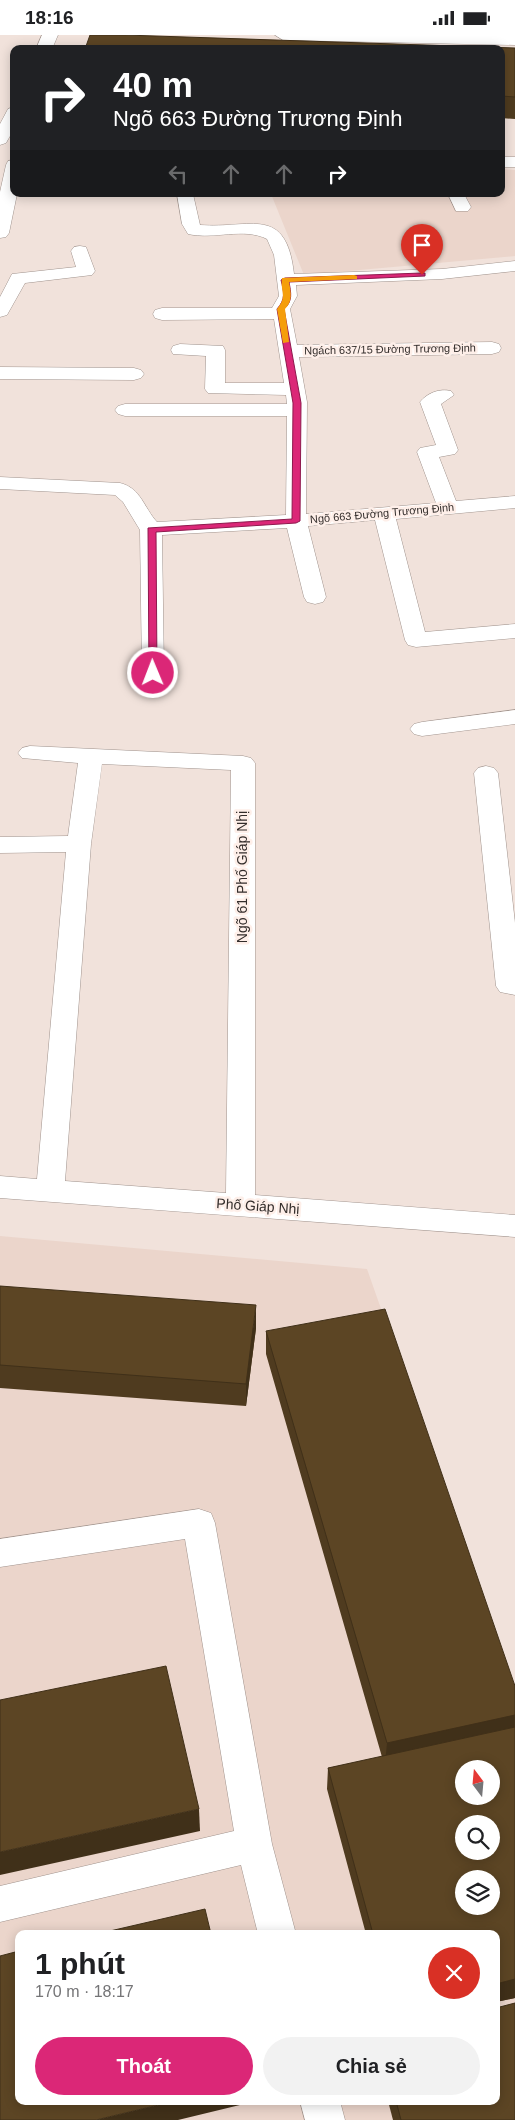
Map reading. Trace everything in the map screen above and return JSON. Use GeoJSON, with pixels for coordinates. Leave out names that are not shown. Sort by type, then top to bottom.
{"type":"FeatureCollection","features":[{"type":"Feature","properties":{"kind":"street"},"geometry":{"type":"LineString","coordinates":[[283,35],[515,41]]}},
{"type":"Feature","properties":{"kind":"street"},"geometry":{"type":"LineString","coordinates":[[0,140],[10,119]]}},
{"type":"Feature","properties":{"kind":"street"},"geometry":{"type":"LineString","coordinates":[[0,233],[10,184]]}},
{"type":"Feature","properties":{"kind":"street"},"geometry":{"type":"LineString","coordinates":[[186,197],[194,230],[257,229],[273,235],[279,243],[288,296],[286,303],[281,309],[281,313],[297,403],[295,410],[296,521],[315,597]]}},
{"type":"Feature","properties":{"kind":"street"},"geometry":{"type":"LineString","coordinates":[[0,311],[12,293],[18,278],[86,271],[80,251]]}},
{"type":"Feature","properties":{"kind":"street"},"geometry":{"type":"LineString","coordinates":[[285,280],[442,274],[515,266]]}},
{"type":"Feature","properties":{"kind":"street"},"geometry":{"type":"LineString","coordinates":[[162,314],[281,313]]}},
{"type":"Feature","properties":{"kind":"street","name":"Ngách 637/15 Đường Trương Định"},"geometry":{"type":"LineString","coordinates":[[287,351],[492,348]]}},
{"type":"Feature","properties":{"kind":"street"},"geometry":{"type":"LineString","coordinates":[[180,350],[216,350],[215,389],[293,389]]}},
{"type":"Feature","properties":{"kind":"street"},"geometry":{"type":"LineString","coordinates":[[0,373],[134,374]]}},
{"type":"Feature","properties":{"kind":"street"},"geometry":{"type":"LineString","coordinates":[[444,395],[430,402],[448,450],[427,453],[448,508]]}},
{"type":"Feature","properties":{"kind":"street"},"geometry":{"type":"LineString","coordinates":[[125,410],[295,410]]}},
{"type":"Feature","properties":{"kind":"street"},"geometry":{"type":"LineString","coordinates":[[0,483],[120,489],[131,496],[141,520],[151,529],[153,673]]}},
{"type":"Feature","properties":{"kind":"street","name":"Ngõ 663 Đường Trương Định"},"geometry":{"type":"LineString","coordinates":[[151,529],[296,521],[515,502]]}},
{"type":"Feature","properties":{"kind":"street"},"geometry":{"type":"LineString","coordinates":[[384,513],[416,640],[515,631]]}},
{"type":"Feature","properties":{"kind":"street"},"geometry":{"type":"LineString","coordinates":[[422,729],[515,717]]}},
{"type":"Feature","properties":{"kind":"street","name":"Ngõ 61 Phố Giáp Nhị"},"geometry":{"type":"LineString","coordinates":[[30,753],[243,763],[240,1205]]}},
{"type":"Feature","properties":{"kind":"street"},"geometry":{"type":"LineString","coordinates":[[50,1191],[79,844],[90,757]]}},
{"type":"Feature","properties":{"kind":"street"},"geometry":{"type":"LineString","coordinates":[[486,773],[508,986],[515,986]]}},
{"type":"Feature","properties":{"kind":"street"},"geometry":{"type":"LineString","coordinates":[[0,845],[79,844]]}},
{"type":"Feature","properties":{"kind":"street","name":"Phố Giáp Nhị"},"geometry":{"type":"LineString","coordinates":[[0,1187],[515,1225]]}},
{"type":"Feature","properties":{"kind":"street"},"geometry":{"type":"LineString","coordinates":[[0,1553],[199,1523],[254,1844],[276,1930]]}},
{"type":"Feature","properties":{"kind":"street"},"geometry":{"type":"LineString","coordinates":[[0,1904],[254,1844]]}},
{"type":"Feature","properties":{"kind":"street"},"geometry":{"type":"LineString","coordinates":[[321,2105],[325,2120]]}},
{"type":"Feature","properties":{"kind":"shaded area"},"geometry":{"type":"Polygon","coordinates":[[[505,169],[515,170],[515,256],[304,275],[272,197],[505,197],[505,169]]]}},
{"type":"Feature","properties":{"kind":"shaded area"},"geometry":{"type":"Polygon","coordinates":[[[0,1236],[367,1269],[515,1689],[515,2120],[0,2120],[0,1236]]]}},
{"type":"Feature","properties":{"kind":"building"},"geometry":{"type":"Polygon","coordinates":[[[90,35],[125,35],[425,45],[86,45],[90,35]]]}},
{"type":"Feature","properties":{"kind":"building"},"geometry":{"type":"Polygon","coordinates":[[[505,48],[515,48],[515,97],[505,96],[505,48]]]}},
{"type":"Feature","properties":{"kind":"building"},"geometry":{"type":"Polygon","coordinates":[[[0,1286],[256,1305],[246,1384],[0,1365],[0,1286]]]}},
{"type":"Feature","properties":{"kind":"building"},"geometry":{"type":"Polygon","coordinates":[[[385,1309],[515,1686],[515,1715],[387,1743],[266,1331],[385,1309]]]}},
{"type":"Feature","properties":{"kind":"building"},"geometry":{"type":"Polygon","coordinates":[[[166,1666],[199,1809],[0,1852],[0,1700],[166,1666]]]}},
{"type":"Feature","properties":{"kind":"building"},"geometry":{"type":"Polygon","coordinates":[[[515,1727],[515,1979],[500,1983],[500,1930],[372,1930],[328,1768],[515,1727]]]}},
{"type":"Feature","properties":{"kind":"building"},"geometry":{"type":"Polygon","coordinates":[[[205,1909],[210,1930],[114,1930],[205,1909]]]}},
{"type":"Feature","properties":{"kind":"building"},"geometry":{"type":"Polygon","coordinates":[[[15,1952],[15,2105],[158,2105],[96,2120],[0,2120],[0,1956],[15,1952]]]}},
{"type":"Feature","properties":{"kind":"building"},"geometry":{"type":"Polygon","coordinates":[[[515,2003],[515,2120],[401,2120],[397,2105],[500,2105],[500,2007],[515,2003]]]}},
{"type":"Feature","properties":{"kind":"slow traffic"},"geometry":{"type":"LineString","coordinates":[[285,342],[281,309],[286,303],[288,296],[285,280],[354,278]]}},
{"type":"Feature","properties":{"kind":"route"},"geometry":{"type":"LineString","coordinates":[[153,673],[151,529],[296,521],[297,458],[295,410],[297,403],[282,323],[281,309],[286,303],[288,296],[285,280],[422,275]]}}]}
